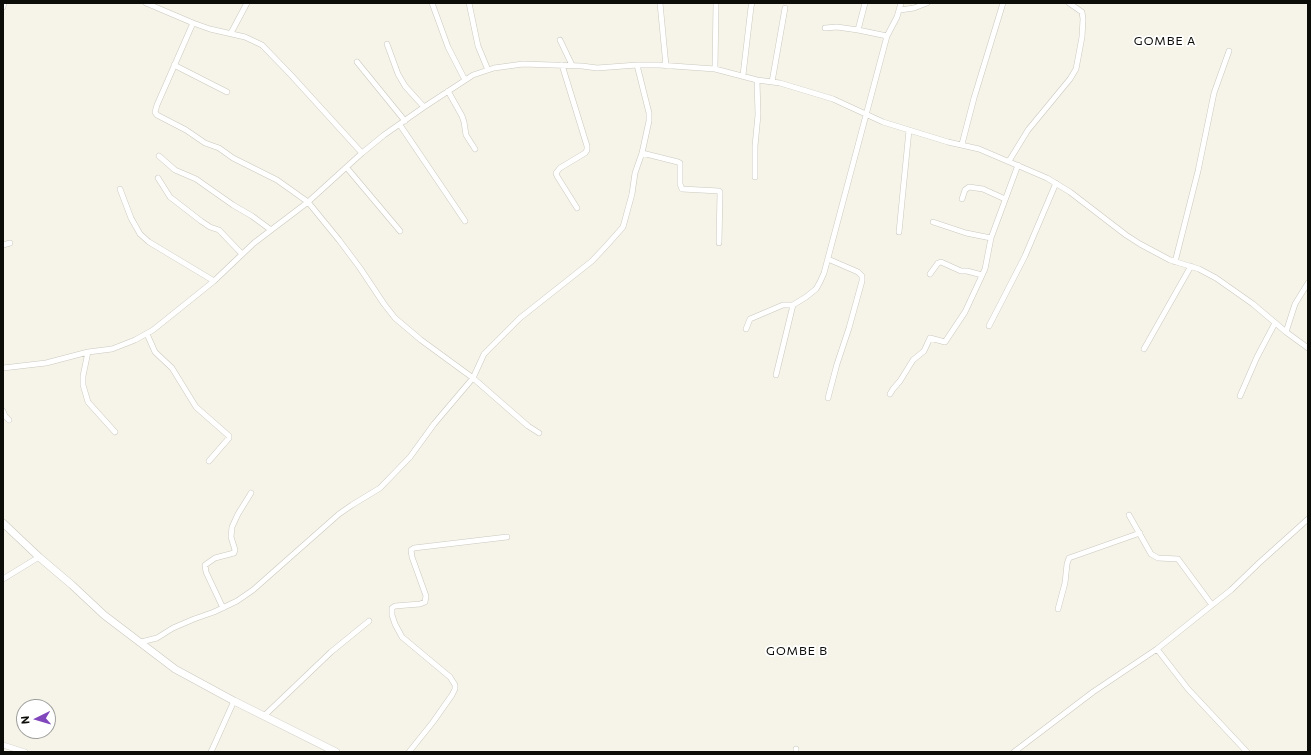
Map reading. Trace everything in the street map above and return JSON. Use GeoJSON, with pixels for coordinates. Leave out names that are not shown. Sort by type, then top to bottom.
{"type":"FeatureCollection","features":[{"type":"Feature","properties":{"kind":"street"},"geometry":{"type":"LineString","coordinates":[[3,7],[4,3]]}},
{"type":"Feature","properties":{"kind":"street"},"geometry":{"type":"LineString","coordinates":[[146,3],[193,23],[231,32],[262,45],[362,153]]}},
{"type":"Feature","properties":{"kind":"street"},"geometry":{"type":"LineString","coordinates":[[231,32],[247,3]]}},
{"type":"Feature","properties":{"kind":"street"},"geometry":{"type":"LineString","coordinates":[[432,3],[448,47],[465,80]]}},
{"type":"Feature","properties":{"kind":"street"},"geometry":{"type":"LineString","coordinates":[[469,3],[478,46],[488,70]]}},
{"type":"Feature","properties":{"kind":"street"},"geometry":{"type":"LineString","coordinates":[[660,3],[666,66]]}},
{"type":"Feature","properties":{"kind":"street"},"geometry":{"type":"LineString","coordinates":[[715,69],[716,3]]}},
{"type":"Feature","properties":{"kind":"street"},"geometry":{"type":"LineString","coordinates":[[743,75],[752,3]]}},
{"type":"Feature","properties":{"kind":"street"},"geometry":{"type":"LineString","coordinates":[[858,30],[865,3]]}},
{"type":"Feature","properties":{"kind":"street"},"geometry":{"type":"LineString","coordinates":[[746,329],[750,319],[783,305],[793,305],[806,298],[816,290],[824,273],[828,259],[887,36],[900,10],[901,3]]}},
{"type":"Feature","properties":{"kind":"street"},"geometry":{"type":"LineString","coordinates":[[900,10],[914,8],[927,3]]}},
{"type":"Feature","properties":{"kind":"street"},"geometry":{"type":"LineString","coordinates":[[962,144],[974,98],[1003,3]]}},
{"type":"Feature","properties":{"kind":"street"},"geometry":{"type":"LineString","coordinates":[[1009,161],[1028,130],[1070,79],[1076,69],[1082,37],[1083,19],[1082,12],[1070,3]]}},
{"type":"Feature","properties":{"kind":"street"},"geometry":{"type":"LineString","coordinates":[[772,82],[785,8]]}},
{"type":"Feature","properties":{"kind":"street"},"geometry":{"type":"LineString","coordinates":[[193,23],[155,112],[157,115],[186,130],[206,143],[220,148],[233,158],[277,180],[308,202],[339,240],[395,318],[421,340],[473,378],[528,426],[539,433]]}},
{"type":"Feature","properties":{"kind":"street"},"geometry":{"type":"LineString","coordinates":[[825,28],[837,27],[887,36]]}},
{"type":"Feature","properties":{"kind":"street"},"geometry":{"type":"LineString","coordinates":[[560,40],[572,65]]}},
{"type":"Feature","properties":{"kind":"street"},"geometry":{"type":"LineString","coordinates":[[387,44],[398,74],[405,86],[424,107]]}},
{"type":"Feature","properties":{"kind":"street"},"geometry":{"type":"LineString","coordinates":[[1175,262],[1198,171],[1214,93],[1229,51]]}},
{"type":"Feature","properties":{"kind":"street"},"geometry":{"type":"LineString","coordinates":[[357,62],[405,121]]}},
{"type":"Feature","properties":{"kind":"street"},"geometry":{"type":"LineString","coordinates":[[3,368],[46,363],[88,352],[112,349],[147,334],[214,281],[242,254],[270,230],[308,202],[384,135],[473,75],[488,70],[522,64],[572,65],[597,68],[613,68],[636,65],[715,69],[743,75],[757,80],[780,83],[833,99],[883,122],[948,142],[979,149],[1047,178],[1070,192],[1126,235],[1155,253],[1175,262],[1199,269],[1233,289],[1308,348]]}},
{"type":"Feature","properties":{"kind":"street"},"geometry":{"type":"LineString","coordinates":[[174,65],[227,92]]}},
{"type":"Feature","properties":{"kind":"street"},"geometry":{"type":"LineString","coordinates":[[562,65],[587,150],[585,153],[560,168],[556,173],[556,176],[577,208]]}},
{"type":"Feature","properties":{"kind":"street"},"geometry":{"type":"LineString","coordinates":[[141,642],[157,638],[173,628],[237,601],[253,590],[340,514],[380,488],[410,457],[434,424],[473,378],[484,354],[520,318],[592,261],[623,227],[632,194],[635,173],[642,152],[649,121],[649,113],[636,65]]}},
{"type":"Feature","properties":{"kind":"street"},"geometry":{"type":"LineString","coordinates":[[755,177],[755,146],[758,115],[757,80]]}},
{"type":"Feature","properties":{"kind":"street"},"geometry":{"type":"LineString","coordinates":[[448,91],[462,116],[466,135],[474,149]]}},
{"type":"Feature","properties":{"kind":"street"},"geometry":{"type":"LineString","coordinates":[[400,125],[465,221]]}},
{"type":"Feature","properties":{"kind":"street"},"geometry":{"type":"LineString","coordinates":[[899,232],[909,130]]}},
{"type":"Feature","properties":{"kind":"street"},"geometry":{"type":"LineString","coordinates":[[642,152],[678,162],[680,164],[680,184],[682,189],[720,192],[720,243]]}},
{"type":"Feature","properties":{"kind":"street"},"geometry":{"type":"LineString","coordinates":[[160,156],[175,170],[196,179],[233,205],[252,216],[270,230]]}},
{"type":"Feature","properties":{"kind":"street"},"geometry":{"type":"LineString","coordinates":[[890,394],[913,360],[924,351],[930,338],[945,342],[965,312],[982,275],[991,238],[1018,165]]}},
{"type":"Feature","properties":{"kind":"street"},"geometry":{"type":"LineString","coordinates":[[347,168],[400,231]]}},
{"type":"Feature","properties":{"kind":"street"},"geometry":{"type":"LineString","coordinates":[[158,178],[170,197],[206,224],[219,230],[242,254]]}},
{"type":"Feature","properties":{"kind":"street"},"geometry":{"type":"LineString","coordinates":[[989,326],[1025,256],[1056,183]]}},
{"type":"Feature","properties":{"kind":"street"},"geometry":{"type":"LineString","coordinates":[[962,199],[965,190],[969,187],[983,189],[1005,199]]}},
{"type":"Feature","properties":{"kind":"street"},"geometry":{"type":"LineString","coordinates":[[120,189],[131,218],[140,234],[149,242],[214,281]]}},
{"type":"Feature","properties":{"kind":"street"},"geometry":{"type":"LineString","coordinates":[[933,222],[966,233],[991,238]]}},
{"type":"Feature","properties":{"kind":"street"},"geometry":{"type":"LineString","coordinates":[[3,245],[10,243]]}},
{"type":"Feature","properties":{"kind":"street"},"geometry":{"type":"LineString","coordinates":[[828,259],[858,272],[862,276],[862,281],[849,328],[828,398]]}},
{"type":"Feature","properties":{"kind":"street"},"geometry":{"type":"LineString","coordinates":[[930,274],[938,263],[941,262],[961,271],[982,275]]}},
{"type":"Feature","properties":{"kind":"street"},"geometry":{"type":"LineString","coordinates":[[1144,349],[1191,266]]}},
{"type":"Feature","properties":{"kind":"street"},"geometry":{"type":"LineString","coordinates":[[1286,332],[1295,304],[1308,283]]}},
{"type":"Feature","properties":{"kind":"street"},"geometry":{"type":"LineString","coordinates":[[776,375],[793,305]]}},
{"type":"Feature","properties":{"kind":"street"},"geometry":{"type":"LineString","coordinates":[[1240,396],[1257,357],[1276,323]]}},
{"type":"Feature","properties":{"kind":"street"},"geometry":{"type":"LineString","coordinates":[[147,334],[155,352],[172,368],[196,407],[229,436],[229,438],[209,461]]}},
{"type":"Feature","properties":{"kind":"street"},"geometry":{"type":"LineString","coordinates":[[88,352],[83,376],[88,402],[116,432]]}},
{"type":"Feature","properties":{"kind":"street"},"geometry":{"type":"LineString","coordinates":[[3,411],[9,420]]}},
{"type":"Feature","properties":{"kind":"street"},"geometry":{"type":"LineString","coordinates":[[223,608],[206,572],[206,565],[215,558],[234,553],[235,550],[231,537],[232,527],[251,493]]}},
{"type":"Feature","properties":{"kind":"street"},"geometry":{"type":"LineString","coordinates":[[1129,515],[1151,554],[1154,557],[1164,559],[1178,559],[1212,605]]}},
{"type":"Feature","properties":{"kind":"street"},"geometry":{"type":"LineString","coordinates":[[1014,752],[1093,692],[1157,649],[1231,590],[1308,519]]}},
{"type":"Feature","properties":{"kind":"street"},"geometry":{"type":"LineString","coordinates":[[3,523],[104,615],[175,669],[234,701],[265,715],[336,752]]}},
{"type":"Feature","properties":{"kind":"street"},"geometry":{"type":"LineString","coordinates":[[1058,608],[1066,583],[1067,564],[1069,558],[1140,533]]}},
{"type":"Feature","properties":{"kind":"street"},"geometry":{"type":"LineString","coordinates":[[409,752],[455,689],[455,685],[450,677],[402,637],[392,615],[392,608],[395,606],[420,604],[424,602],[426,596],[412,557],[411,550],[414,548],[507,537]]}},
{"type":"Feature","properties":{"kind":"street"},"geometry":{"type":"LineString","coordinates":[[3,579],[39,557]]}},
{"type":"Feature","properties":{"kind":"street"},"geometry":{"type":"LineString","coordinates":[[265,715],[314,667],[369,621]]}},
{"type":"Feature","properties":{"kind":"street"},"geometry":{"type":"LineString","coordinates":[[1157,649],[1188,689],[1247,752]]}},
{"type":"Feature","properties":{"kind":"street"},"geometry":{"type":"LineString","coordinates":[[211,752],[234,701]]}},
{"type":"Feature","properties":{"kind":"street"},"geometry":{"type":"LineString","coordinates":[[3,745],[25,752]]}},
{"type":"Feature","properties":{"kind":"district","name":"GOMBE A"},"geometry":{"type":"Point","coordinates":[1165,41]}},
{"type":"Feature","properties":{"kind":"district","name":"GOMBE B"},"geometry":{"type":"Point","coordinates":[797,651]}}]}
